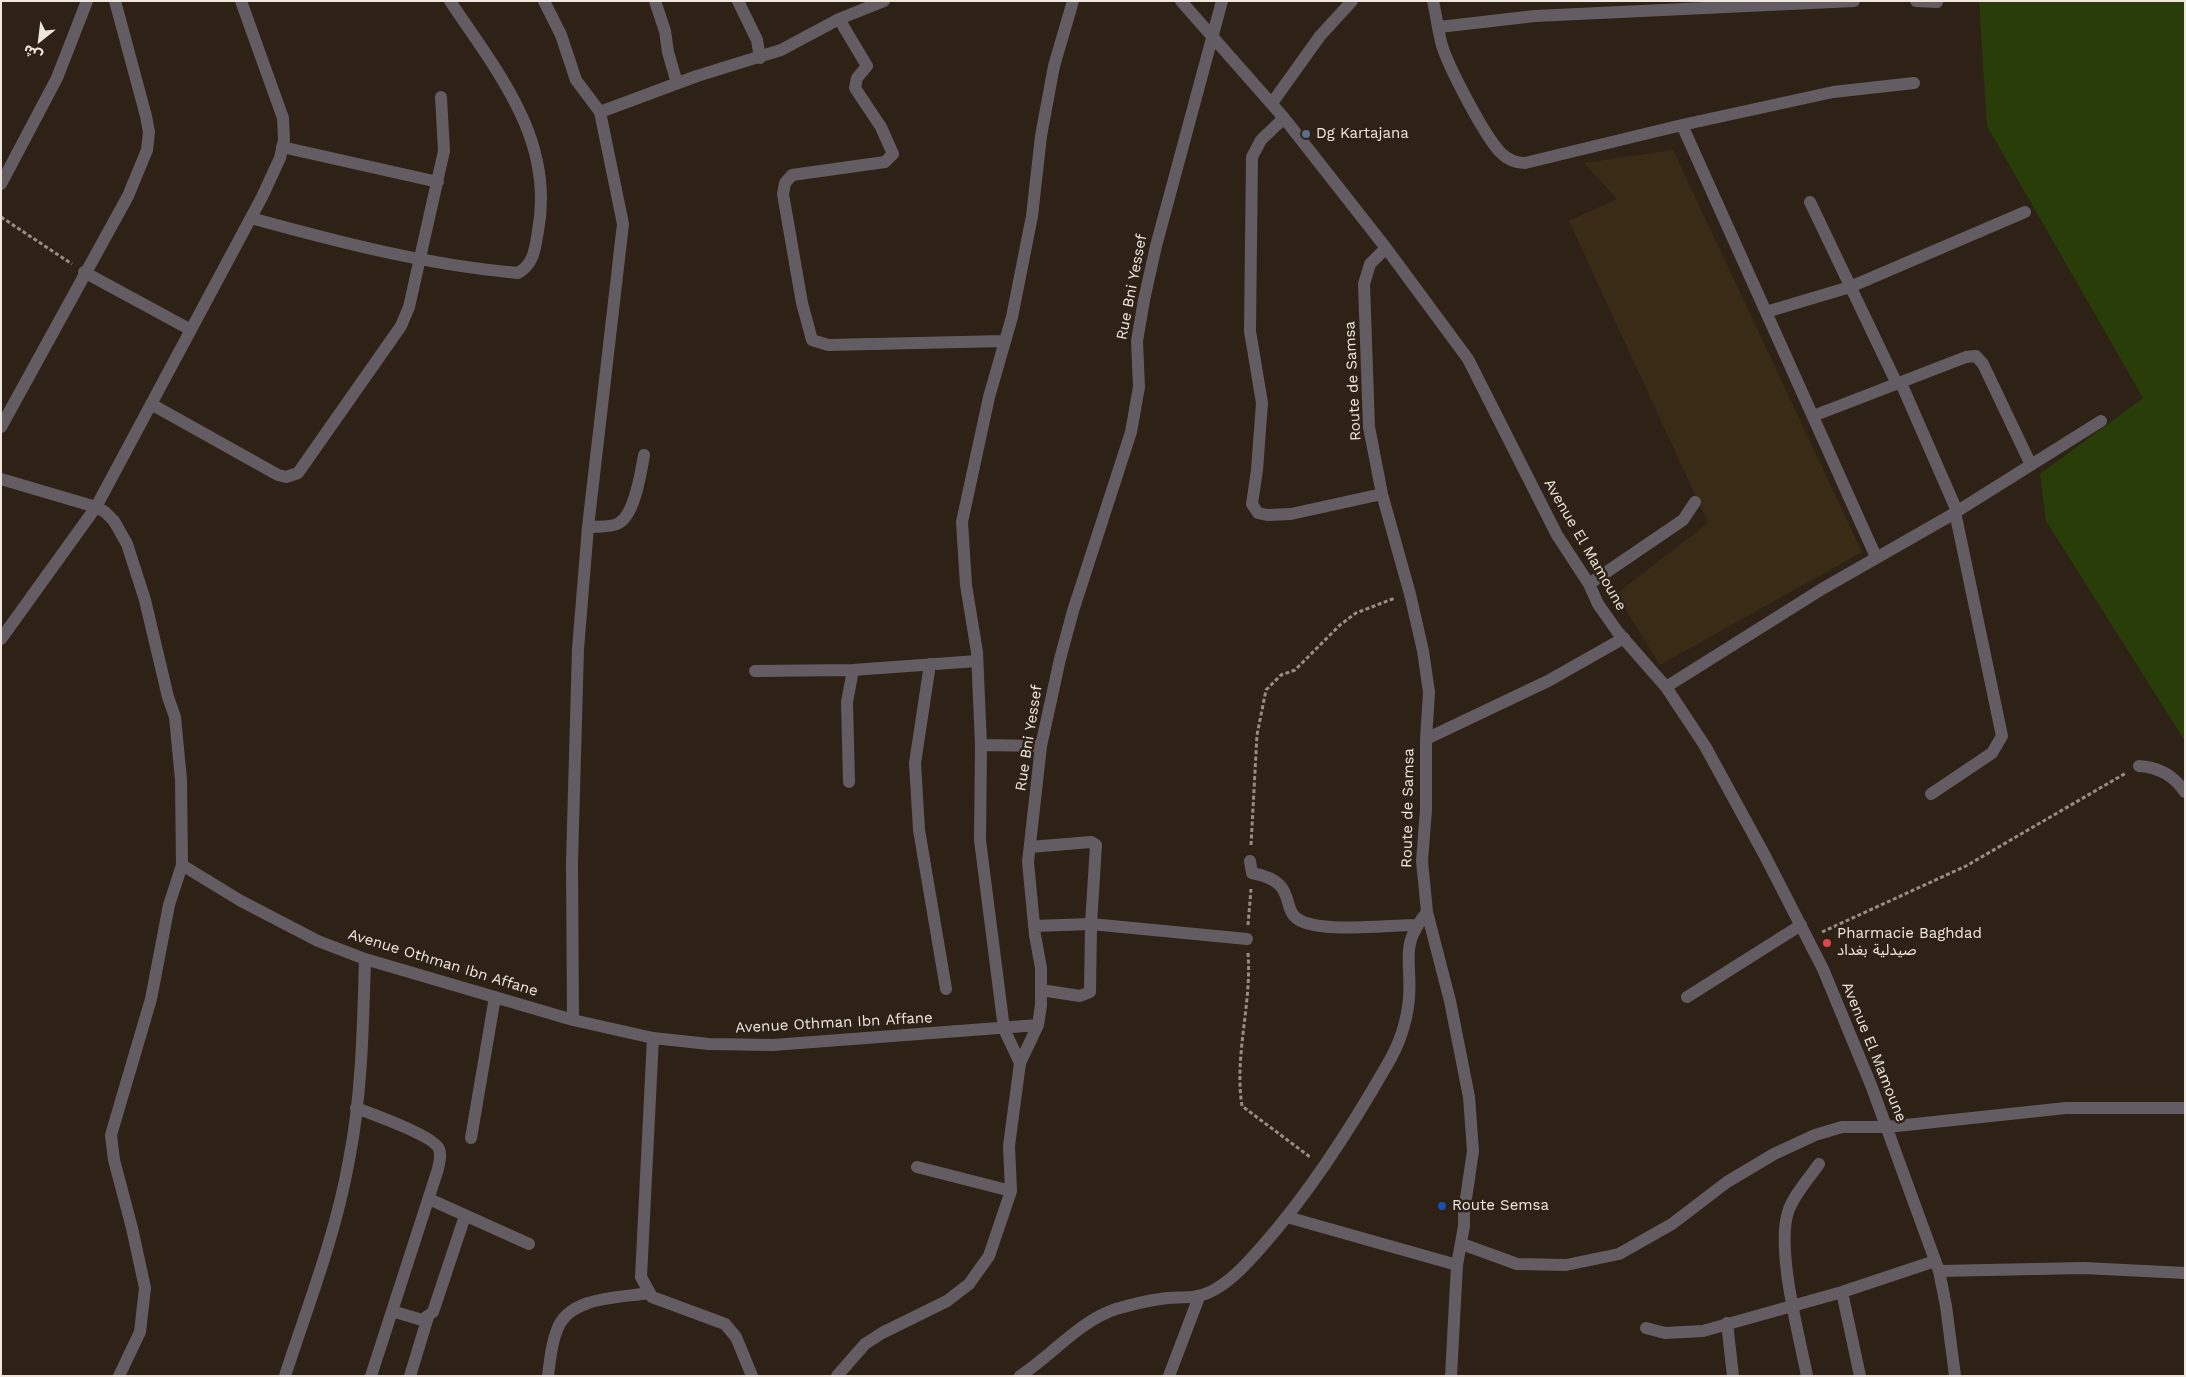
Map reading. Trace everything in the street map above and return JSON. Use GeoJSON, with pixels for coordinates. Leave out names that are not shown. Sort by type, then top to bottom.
{"type":"FeatureCollection","features":[{"type":"Feature","properties":{"kind":"street"},"geometry":{"type":"LineString","coordinates":[[1,184],[57,78],[87,1]]}},
{"type":"Feature","properties":{"kind":"street"},"geometry":{"type":"LineString","coordinates":[[1,426],[84,272],[128,196],[147,150],[149,132],[146,116],[115,1]]}},
{"type":"Feature","properties":{"kind":"street"},"geometry":{"type":"LineString","coordinates":[[1,639],[96,507],[280,158],[284,140],[283,118],[241,1]]}},
{"type":"Feature","properties":{"kind":"street"},"geometry":{"type":"LineString","coordinates":[[250,218],[346,244],[418,259],[518,273],[526,268],[533,257],[543,206],[537,152],[527,125],[506,85],[450,1]]}},
{"type":"Feature","properties":{"kind":"street"},"geometry":{"type":"LineString","coordinates":[[544,1],[561,35],[576,80],[600,112],[623,224],[588,527],[578,649],[572,853],[574,1020]]}},
{"type":"Feature","properties":{"kind":"street"},"geometry":{"type":"LineString","coordinates":[[655,1],[665,30],[668,52],[677,83]]}},
{"type":"Feature","properties":{"kind":"street"},"geometry":{"type":"LineString","coordinates":[[738,1],[756,40],[760,58]]}},
{"type":"Feature","properties":{"kind":"street"},"geometry":{"type":"LineString","coordinates":[[600,112],[677,83],[781,50],[839,19],[884,1]]}},
{"type":"Feature","properties":{"kind":"street"},"geometry":{"type":"LineString","coordinates":[[1020,1064],[1004,1029],[980,840],[981,745],[977,661],[966,585],[962,522],[974,460],[1012,316],[1032,216],[1041,136],[1054,66],[1073,1]]}},
{"type":"Feature","properties":{"kind":"street","name":"Avenue El Mamoune"},"geometry":{"type":"LineString","coordinates":[[1181,1],[1213,40],[1272,103],[1386,248],[1468,359],[1557,535],[1589,584],[1598,604],[1666,687],[1705,746],[1801,925],[1838,1003],[1887,1127],[1937,1266],[1946,1306],[1956,1376]]}},
{"type":"Feature","properties":{"kind":"street","name":"Rue Bni Yessef"},"geometry":{"type":"LineString","coordinates":[[837,1376],[865,1344],[882,1333],[947,1301],[969,1284],[990,1256],[1011,1191],[1009,1146],[1020,1064],[1038,1025],[1041,990],[1041,968],[1034,926],[1028,862],[1041,746],[1070,621],[1132,432],[1139,387],[1137,341],[1144,300],[1156,246],[1222,1]]}},
{"type":"Feature","properties":{"kind":"street"},"geometry":{"type":"LineString","coordinates":[[1272,103],[1320,36],[1352,1]]}},
{"type":"Feature","properties":{"kind":"street"},"geometry":{"type":"LineString","coordinates":[[1433,1],[1442,43],[1452,70],[1495,147],[1512,160],[1525,163],[1682,125],[1833,92],[1914,83]]}},
{"type":"Feature","properties":{"kind":"street"},"geometry":{"type":"LineString","coordinates":[[1439,26],[1535,16],[1854,1]]}},
{"type":"Feature","properties":{"kind":"street"},"geometry":{"type":"LineString","coordinates":[[1916,1],[1937,2]]}},
{"type":"Feature","properties":{"kind":"street"},"geometry":{"type":"LineString","coordinates":[[839,19],[867,66],[857,78],[855,88],[881,127],[893,154],[885,162],[792,175],[784,186],[783,194],[802,303],[812,340],[828,345],[1005,341]]}},
{"type":"Feature","properties":{"kind":"street"},"geometry":{"type":"LineString","coordinates":[[151,404],[278,475],[286,477],[298,473],[401,326],[415,288],[418,259],[444,151],[441,97]]}},
{"type":"Feature","properties":{"kind":"street"},"geometry":{"type":"LineString","coordinates":[[1284,118],[1261,140],[1252,157],[1250,331],[1262,403],[1257,470],[1252,504],[1258,513],[1278,515],[1382,494]]}},
{"type":"Feature","properties":{"kind":"street"},"geometry":{"type":"LineString","coordinates":[[1682,125],[1876,557]]}},
{"type":"Feature","properties":{"kind":"street"},"geometry":{"type":"LineString","coordinates":[[282,147],[438,182]]}},
{"type":"Feature","properties":{"kind":"street"},"geometry":{"type":"LineString","coordinates":[[1810,202],[1899,384],[1956,512],[2002,736],[1992,753],[1930,794]]}},
{"type":"Feature","properties":{"kind":"street"},"geometry":{"type":"LineString","coordinates":[[1766,312],[1850,287],[2024,212]]}},
{"type":"Feature","properties":{"kind":"street","name":"Route de Samsa"},"geometry":{"type":"LineString","coordinates":[[1386,248],[1370,264],[1364,284],[1369,427],[1382,494],[1410,594],[1423,651],[1429,692],[1426,739],[1426,810],[1422,862],[1427,912],[1450,1001],[1469,1097],[1473,1151],[1464,1212],[1462,1244],[1457,1266],[1451,1376]]}},
{"type":"Feature","properties":{"kind":"street"},"geometry":{"type":"LineString","coordinates":[[84,272],[191,330]]}},
{"type":"Feature","properties":{"kind":"street"},"geometry":{"type":"LineString","coordinates":[[1813,416],[1966,357],[1976,356],[1983,364],[2031,465]]}},
{"type":"Feature","properties":{"kind":"street"},"geometry":{"type":"LineString","coordinates":[[1666,687],[1793,606],[1956,512],[2101,421]]}},
{"type":"Feature","properties":{"kind":"street"},"geometry":{"type":"LineString","coordinates":[[588,527],[614,525],[625,517],[635,495],[644,455]]}},
{"type":"Feature","properties":{"kind":"street"},"geometry":{"type":"LineString","coordinates":[[1,479],[96,507],[105,512],[114,521],[126,544],[145,600],[168,697],[175,717],[181,780],[182,865],[169,905],[151,999],[111,1135],[114,1160],[145,1288],[140,1332],[119,1376]]}},
{"type":"Feature","properties":{"kind":"street"},"geometry":{"type":"LineString","coordinates":[[1589,584],[1683,520],[1695,502]]}},
{"type":"Feature","properties":{"kind":"street"},"geometry":{"type":"LineString","coordinates":[[1426,739],[1548,681],[1624,638]]}},
{"type":"Feature","properties":{"kind":"street"},"geometry":{"type":"LineString","coordinates":[[755,671],[852,670],[977,661]]}},
{"type":"Feature","properties":{"kind":"street"},"geometry":{"type":"LineString","coordinates":[[930,664],[916,763],[919,830],[946,989]]}},
{"type":"Feature","properties":{"kind":"street"},"geometry":{"type":"LineString","coordinates":[[849,782],[847,702],[852,670]]}},
{"type":"Feature","properties":{"kind":"street"},"geometry":{"type":"LineString","coordinates":[[981,745],[1041,746]]}},
{"type":"Feature","properties":{"kind":"street"},"geometry":{"type":"LineString","coordinates":[[2139,766],[2162,771],[2185,792]]}},
{"type":"Feature","properties":{"kind":"street"},"geometry":{"type":"LineString","coordinates":[[1030,847],[1095,843],[1097,849],[1091,924],[1090,992],[1080,996],[1041,990]]}},
{"type":"Feature","properties":{"kind":"street"},"geometry":{"type":"LineString","coordinates":[[1250,861],[1252,873],[1270,878],[1282,887],[1294,916],[1301,921],[1327,927],[1418,924]]}},
{"type":"Feature","properties":{"kind":"street","name":"Avenue Othman Ibn Affane"},"geometry":{"type":"LineString","coordinates":[[182,865],[241,901],[318,941],[365,959],[574,1020],[653,1038],[709,1044],[773,1045],[1038,1025]]}},
{"type":"Feature","properties":{"kind":"street"},"geometry":{"type":"LineString","coordinates":[[1020,1376],[1087,1324],[1102,1315],[1160,1299],[1199,1297],[1213,1291],[1240,1271],[1287,1217],[1323,1167],[1397,1048],[1408,1010],[1408,946],[1418,924],[1427,912]]}},
{"type":"Feature","properties":{"kind":"street"},"geometry":{"type":"LineString","coordinates":[[1034,926],[1091,924],[1247,939]]}},
{"type":"Feature","properties":{"kind":"street"},"geometry":{"type":"LineString","coordinates":[[1687,997],[1801,925]]}},
{"type":"Feature","properties":{"kind":"street"},"geometry":{"type":"LineString","coordinates":[[285,1376],[338,1212],[350,1159],[362,1057],[365,959]]}},
{"type":"Feature","properties":{"kind":"street"},"geometry":{"type":"LineString","coordinates":[[471,1138],[496,997]]}},
{"type":"Feature","properties":{"kind":"street"},"geometry":{"type":"LineString","coordinates":[[653,1038],[640,1265],[641,1277],[649,1294],[666,1304],[725,1324],[736,1337],[752,1376]]}},
{"type":"Feature","properties":{"kind":"street"},"geometry":{"type":"LineString","coordinates":[[356,1108],[406,1128],[434,1142],[439,1148],[440,1156],[429,1199],[371,1376]]}},
{"type":"Feature","properties":{"kind":"street"},"geometry":{"type":"LineString","coordinates":[[1462,1244],[1517,1264],[1566,1265],[1619,1254],[1672,1224],[1727,1182],[1793,1144],[1842,1127],[1887,1127],[2066,1108],[2185,1108]]}},
{"type":"Feature","properties":{"kind":"street"},"geometry":{"type":"LineString","coordinates":[[1806,1376],[1793,1306],[1784,1229],[1788,1210],[1819,1164]]}},
{"type":"Feature","properties":{"kind":"street"},"geometry":{"type":"LineString","coordinates":[[917,1167],[1011,1191]]}},
{"type":"Feature","properties":{"kind":"street"},"geometry":{"type":"LineString","coordinates":[[429,1199],[528,1244]]}},
{"type":"Feature","properties":{"kind":"street"},"geometry":{"type":"LineString","coordinates":[[410,1376],[428,1317],[437,1305],[465,1216]]}},
{"type":"Feature","properties":{"kind":"street"},"geometry":{"type":"LineString","coordinates":[[1287,1217],[1457,1266]]}},
{"type":"Feature","properties":{"kind":"street"},"geometry":{"type":"LineString","coordinates":[[1646,1328],[1665,1333],[1686,1333],[1793,1306],[1937,1266],[2084,1268],[2185,1273]]}},
{"type":"Feature","properties":{"kind":"street"},"geometry":{"type":"LineString","coordinates":[[1842,1292],[1860,1376]]}},
{"type":"Feature","properties":{"kind":"street"},"geometry":{"type":"LineString","coordinates":[[548,1376],[557,1329],[570,1311],[603,1300],[649,1294]]}},
{"type":"Feature","properties":{"kind":"street"},"geometry":{"type":"LineString","coordinates":[[1169,1376],[1199,1297]]}},
{"type":"Feature","properties":{"kind":"street"},"geometry":{"type":"LineString","coordinates":[[392,1311],[416,1318],[428,1317]]}},
{"type":"Feature","properties":{"kind":"street"},"geometry":{"type":"LineString","coordinates":[[1727,1323],[1733,1376]]}},
{"type":"Feature","properties":{"kind":"path"},"geometry":{"type":"LineString","coordinates":[[1,217],[84,272]]}},
{"type":"Feature","properties":{"kind":"path"},"geometry":{"type":"LineString","coordinates":[[1311,656],[1340,625],[1356,613],[1387,600],[1410,594]]}},
{"type":"Feature","properties":{"kind":"path"},"geometry":{"type":"LineString","coordinates":[[1808,939],[1966,866],[2139,766]]}},
{"type":"Feature","properties":{"kind":"path"},"geometry":{"type":"LineString","coordinates":[[1257,1117],[1323,1167]]}},
{"type":"Feature","properties":{"kind":"shaded area"},"geometry":{"type":"Polygon","coordinates":[[[1673,150],[1862,552],[1660,665],[1616,594],[1708,523],[1569,221],[1617,199],[1584,163],[1673,150]]]}},
{"type":"Feature","properties":{"kind":"green space"},"geometry":{"type":"Polygon","coordinates":[[[1979,1],[2185,1],[2185,741],[2046,521],[2040,474],[2143,398],[1987,126],[1979,1]]]}},
{"type":"Feature","properties":{"kind":"place","name":"Dg Kartajana"},"geometry":{"type":"Point","coordinates":[1306,134]}},
{"type":"Feature","properties":{"kind":"place","name":"Pharmacie Baghdad صيدلية بغداد"},"geometry":{"type":"Point","coordinates":[1827,943]}},
{"type":"Feature","properties":{"kind":"place","name":"Route Semsa"},"geometry":{"type":"Point","coordinates":[1442,1206]}}]}
